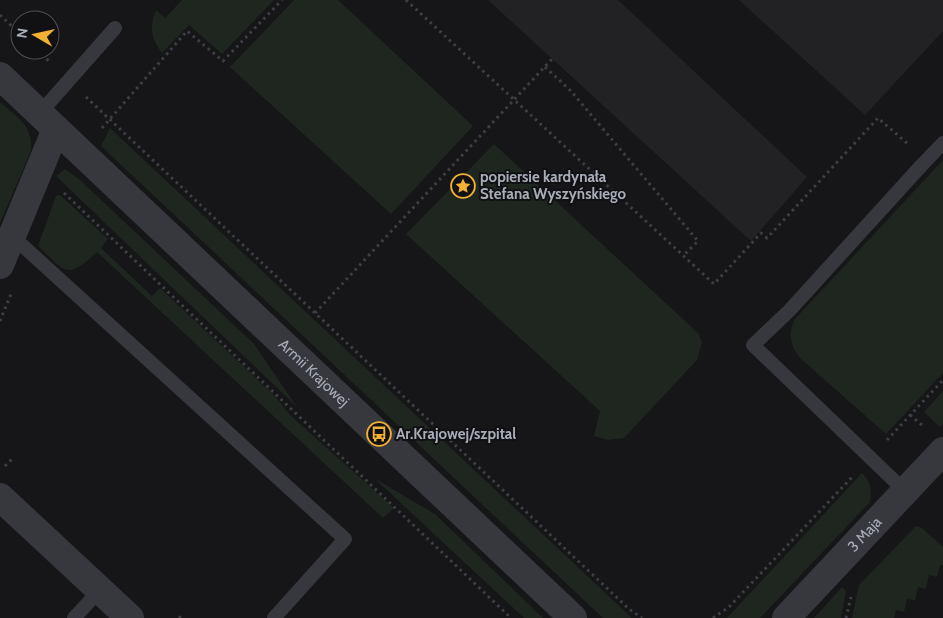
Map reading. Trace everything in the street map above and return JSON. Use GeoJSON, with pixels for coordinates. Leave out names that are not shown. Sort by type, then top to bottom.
{"type":"FeatureCollection","features":[{"type":"Feature","properties":{"kind":"street","name":"Armii Krajowej"},"geometry":{"type":"LineString","coordinates":[[0,76],[573,618]]}},
{"type":"Feature","properties":{"kind":"street"},"geometry":{"type":"LineString","coordinates":[[0,265],[12,236],[48,121]]}},
{"type":"Feature","properties":{"kind":"street","name":"3 Maja"},"geometry":{"type":"LineString","coordinates":[[786,618],[943,451]]}},
{"type":"Feature","properties":{"kind":"street"},"geometry":{"type":"LineString","coordinates":[[0,497],[130,618]]}},
{"type":"Feature","properties":{"kind":"lane"},"geometry":{"type":"LineString","coordinates":[[48,121],[69,80],[116,28]]}},
{"type":"Feature","properties":{"kind":"lane"},"geometry":{"type":"LineString","coordinates":[[906,492],[753,345],[788,311],[943,143]]}},
{"type":"Feature","properties":{"kind":"lane"},"geometry":{"type":"LineString","coordinates":[[12,236],[345,539],[274,618]]}},
{"type":"Feature","properties":{"kind":"lane"},"geometry":{"type":"LineString","coordinates":[[74,618],[100,590]]}},
{"type":"Feature","properties":{"kind":"path"},"geometry":{"type":"LineString","coordinates":[[84,154],[109,118],[187,31],[224,61],[282,0]]}},
{"type":"Feature","properties":{"kind":"path"},"geometry":{"type":"LineString","coordinates":[[406,0],[714,284],[761,233],[767,238],[878,118],[912,148]]}},
{"type":"Feature","properties":{"kind":"path"},"geometry":{"type":"LineString","coordinates":[[0,15],[10,24]]}},
{"type":"Feature","properties":{"kind":"path"},"geometry":{"type":"LineString","coordinates":[[315,313],[552,59]]}},
{"type":"Feature","properties":{"kind":"path"},"geometry":{"type":"LineString","coordinates":[[48,60],[639,617]]}},
{"type":"Feature","properties":{"kind":"path"},"geometry":{"type":"LineString","coordinates":[[545,68],[570,90],[698,241],[683,256]]}},
{"type":"Feature","properties":{"kind":"path"},"geometry":{"type":"LineString","coordinates":[[64,192],[511,618]]}},
{"type":"Feature","properties":{"kind":"path"},"geometry":{"type":"LineString","coordinates":[[713,618],[729,607],[943,380]]}},
{"type":"Feature","properties":{"kind":"path"},"geometry":{"type":"LineString","coordinates":[[179,618],[182,615]]}},
{"type":"Feature","properties":{"kind":"shaded area"},"geometry":{"type":"Polygon","coordinates":[[[182,0],[274,0],[222,54],[189,25],[162,53],[155,42],[152,32],[152,22],[156,10],[165,18],[182,0]]]}},
{"type":"Feature","properties":{"kind":"shaded area"},"geometry":{"type":"Polygon","coordinates":[[[294,0],[338,0],[473,126],[391,214],[230,67],[294,0]]]}},
{"type":"Feature","properties":{"kind":"shaded area"},"geometry":{"type":"Polygon","coordinates":[[[488,0],[618,0],[807,177],[751,241],[488,0]]]}},
{"type":"Feature","properties":{"kind":"shaded area"},"geometry":{"type":"Polygon","coordinates":[[[739,0],[943,0],[943,31],[865,115],[739,0]]]}},
{"type":"Feature","properties":{"kind":"shaded area"},"geometry":{"type":"Polygon","coordinates":[[[0,102],[27,128],[30,135],[31,151],[0,223],[0,102]]]}},
{"type":"Feature","properties":{"kind":"shaded area"},"geometry":{"type":"Polygon","coordinates":[[[110,128],[631,617],[603,618],[101,146],[110,128]]]}},
{"type":"Feature","properties":{"kind":"shaded area"},"geometry":{"type":"Polygon","coordinates":[[[494,144],[698,333],[702,342],[697,360],[624,438],[608,440],[594,436],[600,411],[406,234],[494,144]]]}},
{"type":"Feature","properties":{"kind":"shaded area"},"geometry":{"type":"Polygon","coordinates":[[[943,160],[943,373],[886,434],[801,359],[792,345],[791,331],[794,320],[943,160]]]}},
{"type":"Feature","properties":{"kind":"shaded area"},"geometry":{"type":"Polygon","coordinates":[[[65,169],[79,179],[254,344],[297,407],[56,176],[65,169]]]}},
{"type":"Feature","properties":{"kind":"shaded area"},"geometry":{"type":"Polygon","coordinates":[[[60,195],[108,239],[101,248],[152,296],[160,288],[273,394],[290,415],[394,508],[383,518],[97,252],[79,267],[72,270],[66,270],[55,262],[38,246],[56,196],[60,195]]]}},
{"type":"Feature","properties":{"kind":"shaded area"},"geometry":{"type":"Polygon","coordinates":[[[943,391],[943,423],[940,427],[924,412],[943,391]]]}},
{"type":"Feature","properties":{"kind":"shaded area"},"geometry":{"type":"Polygon","coordinates":[[[862,473],[870,486],[870,502],[760,618],[727,618],[862,473]]]}},
{"type":"Feature","properties":{"kind":"shaded area"},"geometry":{"type":"Polygon","coordinates":[[[374,478],[435,514],[543,618],[524,618],[374,478]]]}},
{"type":"Feature","properties":{"kind":"shaded area"},"geometry":{"type":"Polygon","coordinates":[[[916,526],[922,528],[943,547],[943,565],[940,565],[937,577],[929,575],[926,589],[918,587],[915,600],[907,599],[904,612],[896,610],[894,618],[852,618],[859,585],[916,526]]]}},
{"type":"Feature","properties":{"kind":"shaded area"},"geometry":{"type":"Polygon","coordinates":[[[842,587],[846,591],[841,618],[814,618],[842,587]]]}},
{"type":"Feature","properties":{"kind":"place","name":"popiersie kardynała Stefana Wyszyńskiego"},"geometry":{"type":"Point","coordinates":[463,186]}},
{"type":"Feature","properties":{"kind":"place","name":"Ar.Krajowej/szpital"},"geometry":{"type":"Point","coordinates":[379,434]}}]}
